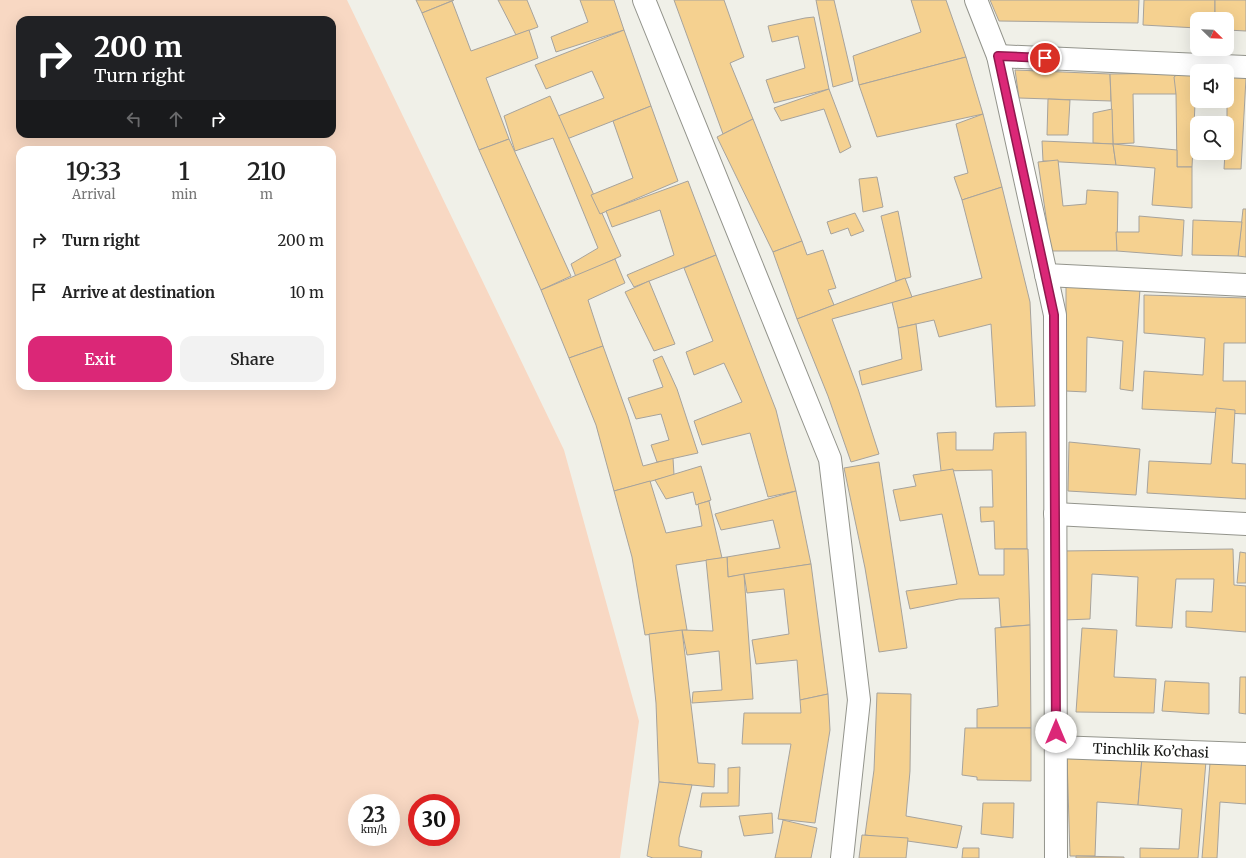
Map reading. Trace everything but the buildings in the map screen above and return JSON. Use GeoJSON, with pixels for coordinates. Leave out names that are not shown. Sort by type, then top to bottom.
{"type":"FeatureCollection","features":[{"type":"Feature","properties":{"kind":"street"},"geometry":{"type":"LineString","coordinates":[[644,0],[830,460],[859,700],[842,858]]}},
{"type":"Feature","properties":{"kind":"street"},"geometry":{"type":"LineString","coordinates":[[976,0],[998,56],[1054,315],[1056,858]]}},
{"type":"Feature","properties":{"kind":"street"},"geometry":{"type":"LineString","coordinates":[[998,56],[1246,67]]}},
{"type":"Feature","properties":{"kind":"street"},"geometry":{"type":"LineString","coordinates":[[1046,275],[1246,285]]}},
{"type":"Feature","properties":{"kind":"street"},"geometry":{"type":"LineString","coordinates":[[1055,514],[1246,524]]}},
{"type":"Feature","properties":{"kind":"street","name":"Tinchlik Ko’chasi"},"geometry":{"type":"LineString","coordinates":[[1056,747],[1246,754]]}},
{"type":"Feature","properties":{"kind":"shaded area"},"geometry":{"type":"Polygon","coordinates":[[[0,0],[347,0],[564,450],[639,721],[620,858],[0,858],[0,0]]]}},
{"type":"Feature","properties":{"kind":"route"},"geometry":{"type":"LineString","coordinates":[[1045,58],[998,56],[1054,315],[1056,732]]}}]}
